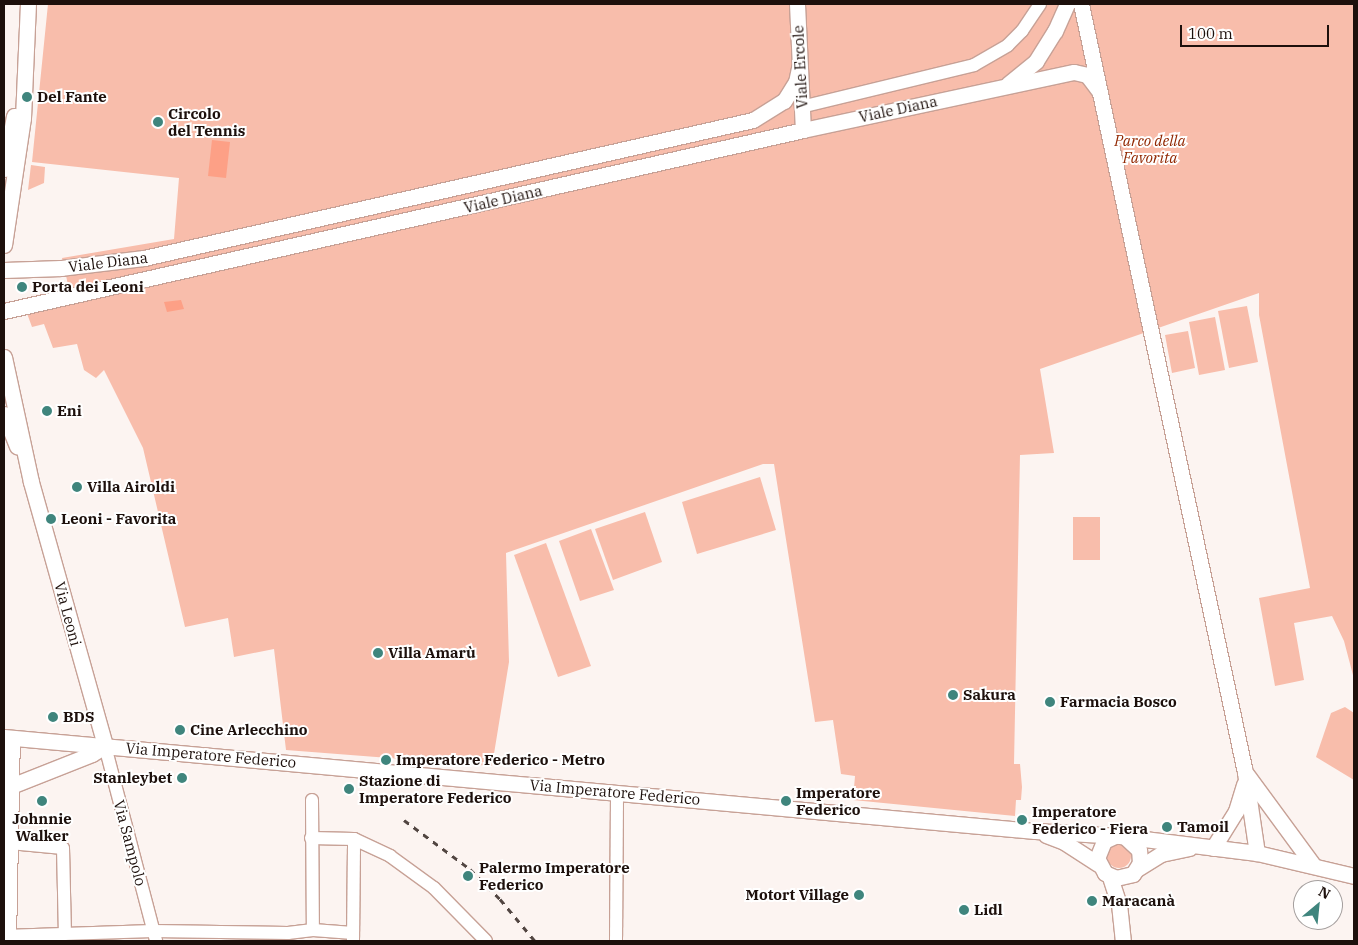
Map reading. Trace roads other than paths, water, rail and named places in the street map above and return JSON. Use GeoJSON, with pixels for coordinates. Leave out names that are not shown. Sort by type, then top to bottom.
{"type":"FeatureCollection","features":[{"type":"Feature","properties":{"kind":"street"},"geometry":{"type":"LineString","coordinates":[[4,245],[23,118],[23,78],[28,4]]}},
{"type":"Feature","properties":{"kind":"street","name":"Viale Ercole"},"geometry":{"type":"LineString","coordinates":[[797,4],[803,130]]}},
{"type":"Feature","properties":{"kind":"street","name":"Viale Diana"},"geometry":{"type":"LineString","coordinates":[[801,107],[974,65],[1008,45],[1022,31],[1040,4]]}},
{"type":"Feature","properties":{"kind":"street","name":"Viale Diana"},"geometry":{"type":"LineString","coordinates":[[1002,87],[1036,61],[1067,4]]}},
{"type":"Feature","properties":{"kind":"street"},"geometry":{"type":"LineString","coordinates":[[1081,4],[1245,772],[1258,853]]}},
{"type":"Feature","properties":{"kind":"street","name":"Viale Diana"},"geometry":{"type":"LineString","coordinates":[[4,270],[61,268],[144,258],[744,122],[765,115],[784,101],[796,82],[799,68]]}},
{"type":"Feature","properties":{"kind":"street","name":"Viale Diana"},"geometry":{"type":"LineString","coordinates":[[4,311],[803,130],[1002,87],[1081,73],[1092,79],[1100,92]]}},
{"type":"Feature","properties":{"kind":"street"},"geometry":{"type":"LineString","coordinates":[[4,169],[23,78]]}},
{"type":"Feature","properties":{"kind":"street","name":"Via Leoni"},"geometry":{"type":"LineString","coordinates":[[4,356],[32,482],[105,746]]}},
{"type":"Feature","properties":{"kind":"street","name":"Via Leoni"},"geometry":{"type":"LineString","coordinates":[[4,414],[32,482]]}},
{"type":"Feature","properties":{"kind":"street"},"geometry":{"type":"LineString","coordinates":[[8,738],[7,787],[10,843],[7,938],[65,934],[155,936],[288,933],[313,930],[353,937],[354,839]]}},
{"type":"Feature","properties":{"kind":"street","name":"Via Imperatore Federico"},"geometry":{"type":"LineString","coordinates":[[8,738],[1035,831]]}},
{"type":"Feature","properties":{"kind":"street"},"geometry":{"type":"LineString","coordinates":[[7,787],[92,754],[105,746]]}},
{"type":"Feature","properties":{"kind":"street","name":"Via Sampolo"},"geometry":{"type":"LineString","coordinates":[[105,746],[155,936]]}},
{"type":"Feature","properties":{"kind":"street"},"geometry":{"type":"LineString","coordinates":[[1213,848],[1238,805],[1245,772]]}},
{"type":"Feature","properties":{"kind":"street"},"geometry":{"type":"LineString","coordinates":[[1245,772],[1313,865]]}},
{"type":"Feature","properties":{"kind":"street"},"geometry":{"type":"LineString","coordinates":[[616,941],[617,792]]}},
{"type":"Feature","properties":{"kind":"street"},"geometry":{"type":"LineString","coordinates":[[312,800],[313,930]]}},
{"type":"Feature","properties":{"kind":"street"},"geometry":{"type":"LineString","coordinates":[[1035,831],[1120,836],[1258,853],[1354,876]]}},
{"type":"Feature","properties":{"kind":"street"},"geometry":{"type":"LineString","coordinates":[[1035,831],[1064,842],[1098,864],[1110,877],[1119,904],[1122,941]]}},
{"type":"Feature","properties":{"kind":"street"},"geometry":{"type":"LineString","coordinates":[[1098,864],[1100,846],[1120,836]]}},
{"type":"Feature","properties":{"kind":"street"},"geometry":{"type":"LineString","coordinates":[[1120,836],[1139,850],[1137,869]]}},
{"type":"Feature","properties":{"kind":"street"},"geometry":{"type":"LineString","coordinates":[[312,838],[354,839],[390,856],[434,888],[486,941]]}},
{"type":"Feature","properties":{"kind":"street"},"geometry":{"type":"LineString","coordinates":[[10,843],[62,848],[65,934]]}},
{"type":"Feature","properties":{"kind":"street"},"geometry":{"type":"LineString","coordinates":[[1110,877],[1128,877],[1161,854],[1198,846]]}},
{"type":"Feature","properties":{"kind":"railway"},"geometry":{"type":"LineString","coordinates":[[404,820],[470,869],[500,899],[535,941]]}},
{"type":"Feature","properties":{"kind":"place","name":"Del Fante"},"geometry":{"type":"Point","coordinates":[27,97]}},
{"type":"Feature","properties":{"kind":"place","name":"Circolo del Tennis"},"geometry":{"type":"Point","coordinates":[158,122]}},
{"type":"Feature","properties":{"kind":"place","name":"Porta dei Leoni"},"geometry":{"type":"Point","coordinates":[22,287]}},
{"type":"Feature","properties":{"kind":"place","name":"Eni"},"geometry":{"type":"Point","coordinates":[47,411]}},
{"type":"Feature","properties":{"kind":"place","name":"Villa Airoldi"},"geometry":{"type":"Point","coordinates":[77,487]}},
{"type":"Feature","properties":{"kind":"place","name":"Leoni - Favorita"},"geometry":{"type":"Point","coordinates":[51,519]}},
{"type":"Feature","properties":{"kind":"place","name":"Villa Amarù"},"geometry":{"type":"Point","coordinates":[378,653]}},
{"type":"Feature","properties":{"kind":"place","name":"Sakura"},"geometry":{"type":"Point","coordinates":[953,695]}},
{"type":"Feature","properties":{"kind":"place","name":"Farmacia Bosco"},"geometry":{"type":"Point","coordinates":[1050,702]}},
{"type":"Feature","properties":{"kind":"place","name":"BDS"},"geometry":{"type":"Point","coordinates":[53,717]}},
{"type":"Feature","properties":{"kind":"place","name":"Cine Arlecchino"},"geometry":{"type":"Point","coordinates":[180,730]}},
{"type":"Feature","properties":{"kind":"place","name":"Imperatore Federico - Metro"},"geometry":{"type":"Point","coordinates":[386,760]}},
{"type":"Feature","properties":{"kind":"place","name":"Stanleybet"},"geometry":{"type":"Point","coordinates":[182,778]}},
{"type":"Feature","properties":{"kind":"place","name":"Stazione di Imperatore Federico"},"geometry":{"type":"Point","coordinates":[349,789]}},
{"type":"Feature","properties":{"kind":"place","name":"Johnnie Walker"},"geometry":{"type":"Point","coordinates":[42,801]}},
{"type":"Feature","properties":{"kind":"place","name":"Imperatore Federico"},"geometry":{"type":"Point","coordinates":[786,801]}},
{"type":"Feature","properties":{"kind":"place","name":"Imperatore Federico - Fiera"},"geometry":{"type":"Point","coordinates":[1022,820]}},
{"type":"Feature","properties":{"kind":"place","name":"Tamoil"},"geometry":{"type":"Point","coordinates":[1167,827]}},
{"type":"Feature","properties":{"kind":"place","name":"Palermo Imperatore Federico"},"geometry":{"type":"Point","coordinates":[468,876]}},
{"type":"Feature","properties":{"kind":"place","name":"Motort Village"},"geometry":{"type":"Point","coordinates":[859,895]}},
{"type":"Feature","properties":{"kind":"place","name":"Maracanà"},"geometry":{"type":"Point","coordinates":[1092,901]}},
{"type":"Feature","properties":{"kind":"place","name":"Lidl"},"geometry":{"type":"Point","coordinates":[964,910]}},
{"type":"Feature","properties":{"kind":"park label","name":"Parco della Favorita"},"geometry":{"type":"Point","coordinates":[1150,148]}}]}
